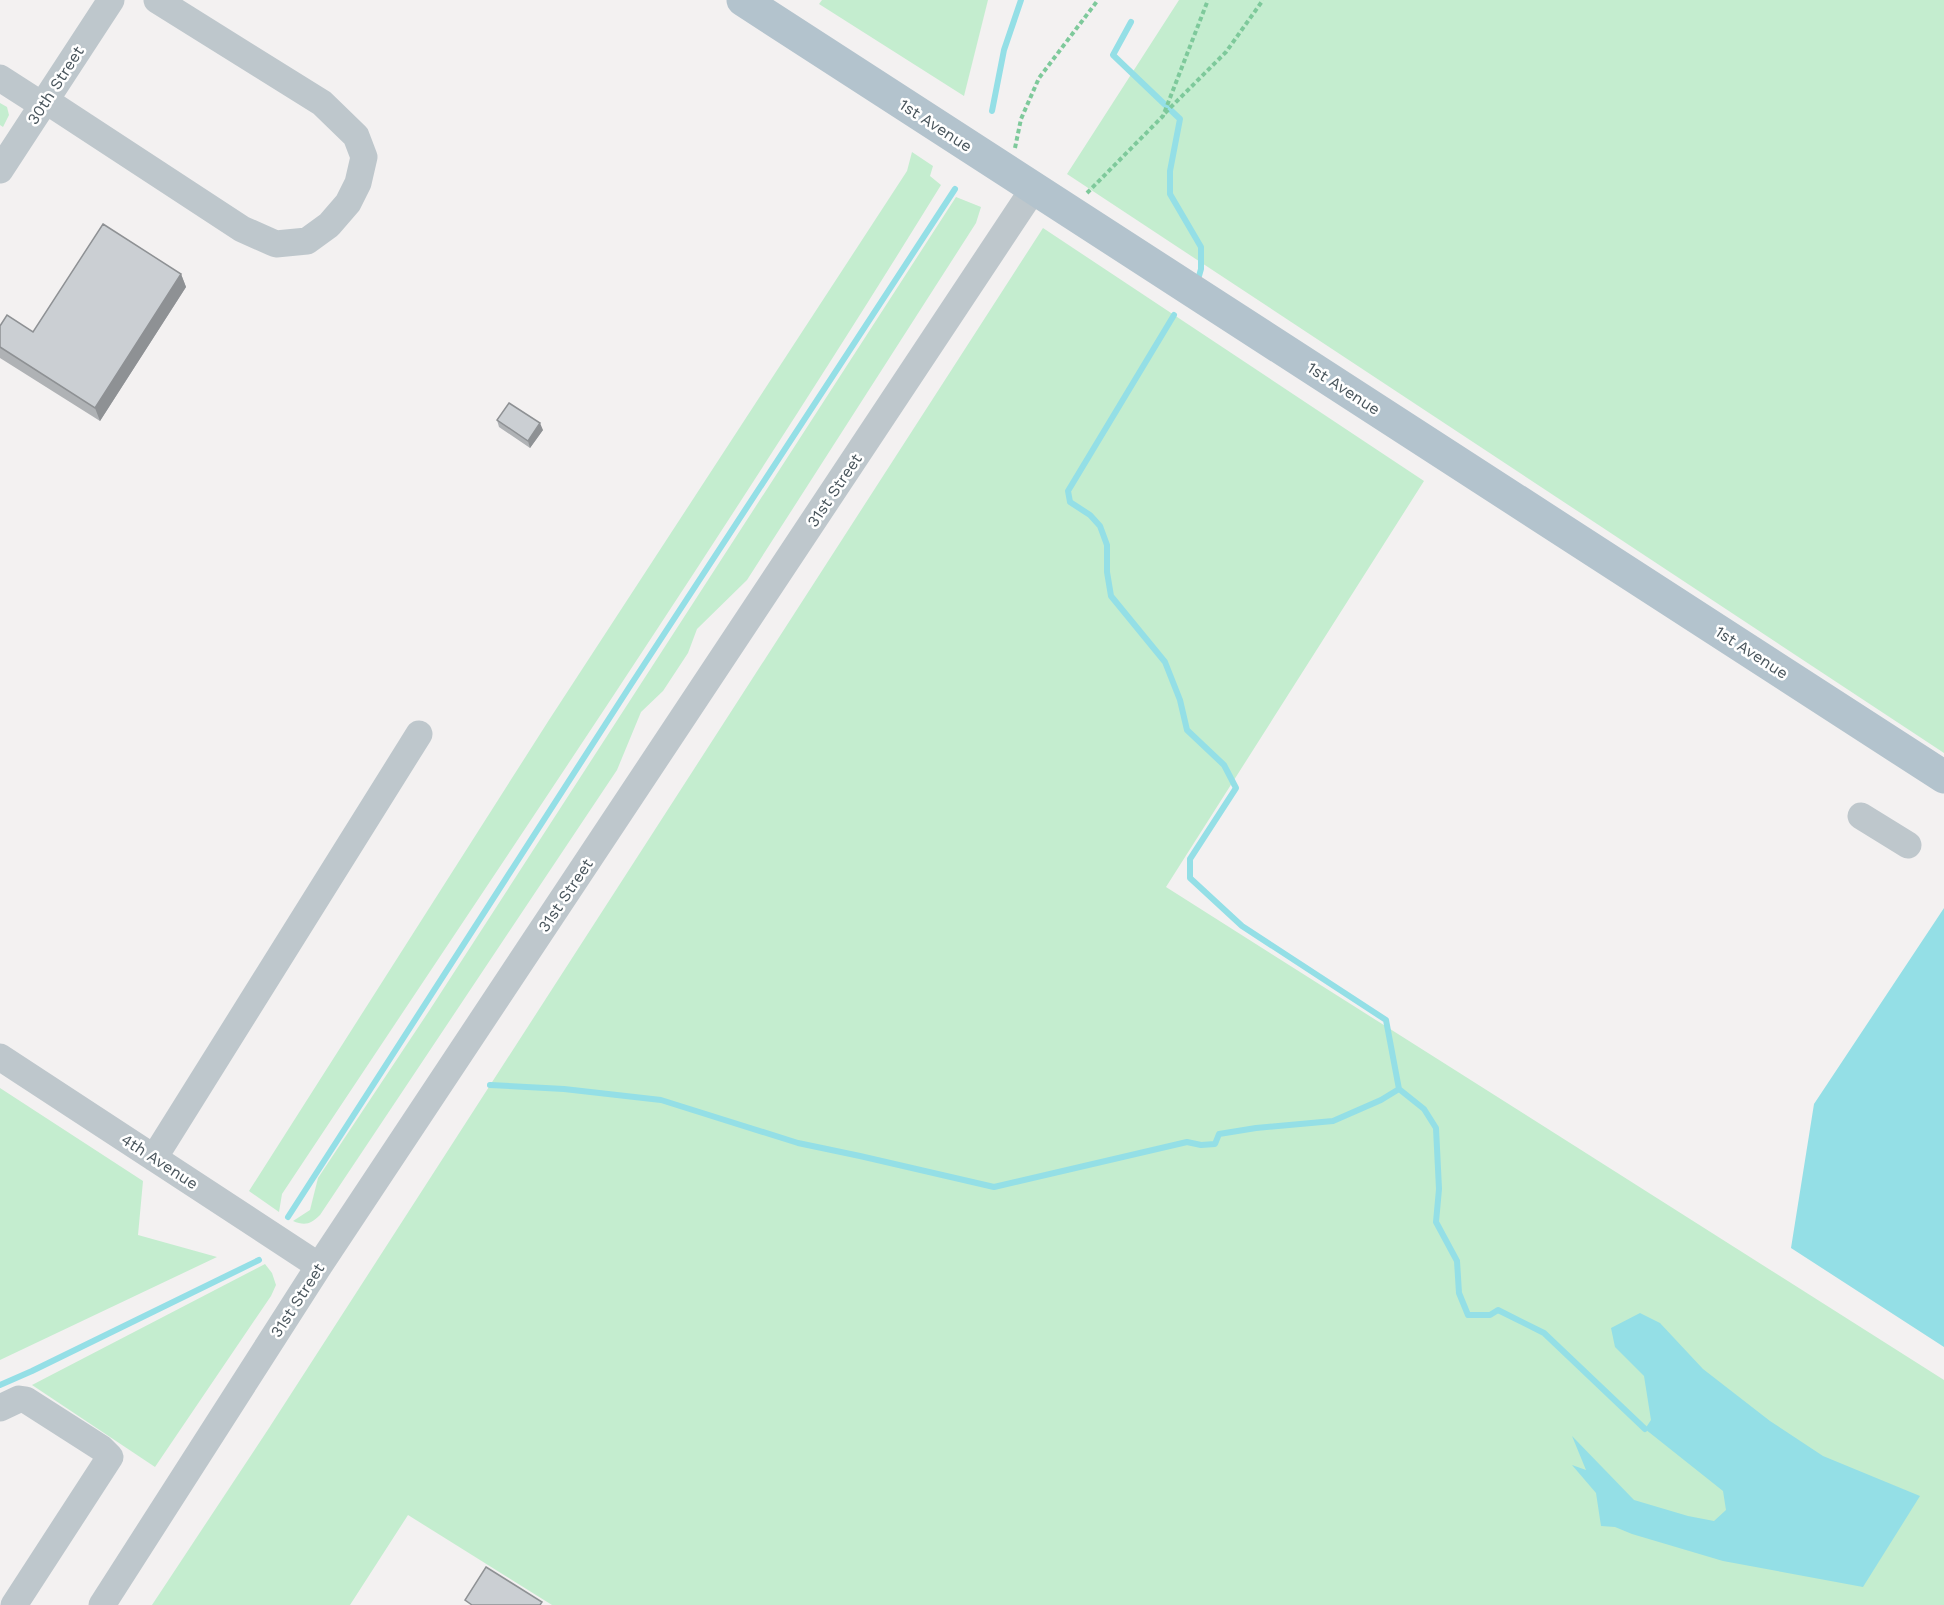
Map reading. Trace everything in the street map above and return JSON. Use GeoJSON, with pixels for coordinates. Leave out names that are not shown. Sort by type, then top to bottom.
{"type":"FeatureCollection","features":[{"type":"Feature","properties":{"kind":"main road","name":"1st Avenue"},"geometry":{"type":"LineString","coordinates":[[744,0],[1944,777]]}},
{"type":"Feature","properties":{"kind":"street"},"geometry":{"type":"LineString","coordinates":[[0,78],[44,103],[242,229],[276,244],[308,241],[329,225],[348,203],[358,183],[364,157],[357,136],[322,103],[157,0]]}},
{"type":"Feature","properties":{"kind":"street","name":"30th Street"},"geometry":{"type":"LineString","coordinates":[[0,170],[44,103],[98,5]]}},
{"type":"Feature","properties":{"kind":"street","name":"31st Street"},"geometry":{"type":"LineString","coordinates":[[102,1605],[1022,180]]}},
{"type":"Feature","properties":{"kind":"street"},"geometry":{"type":"LineString","coordinates":[[154,1158],[419,734]]}},
{"type":"Feature","properties":{"kind":"street"},"geometry":{"type":"LineString","coordinates":[[1861,816],[1908,845]]}},
{"type":"Feature","properties":{"kind":"street","name":"4th Avenue"},"geometry":{"type":"LineString","coordinates":[[0,1057],[319,1266]]}},
{"type":"Feature","properties":{"kind":"street"},"geometry":{"type":"LineString","coordinates":[[0,1408],[19,1399],[26,1400],[101,1448],[110,1457],[14,1605]]}},
{"type":"Feature","properties":{"kind":"path"},"geometry":{"type":"LineString","coordinates":[[1022,180],[1022,119],[1039,78],[1098,0]]}},
{"type":"Feature","properties":{"kind":"path"},"geometry":{"type":"LineString","coordinates":[[1163,116],[1208,0]]}},
{"type":"Feature","properties":{"kind":"path"},"geometry":{"type":"LineString","coordinates":[[1069,211],[1226,51],[1263,0]]}},
{"type":"Feature","properties":{"kind":"green space"},"geometry":{"type":"Polygon","coordinates":[[[822,0],[988,0],[964,96],[819,4],[822,0]]]}},
{"type":"Feature","properties":{"kind":"green space"},"geometry":{"type":"Polygon","coordinates":[[[1179,0],[1944,0],[1944,753],[1067,174],[1179,0]]]}},
{"type":"Feature","properties":{"kind":"green space"},"geometry":{"type":"Polygon","coordinates":[[[0,103],[7,107],[9,115],[3,127],[0,125],[0,103]]]}},
{"type":"Feature","properties":{"kind":"green space"},"geometry":{"type":"Polygon","coordinates":[[[912,152],[933,166],[930,176],[941,185],[698,566],[282,1194],[279,1212],[249,1191],[549,720],[907,171],[912,152]]]}},
{"type":"Feature","properties":{"kind":"green space"},"geometry":{"type":"Polygon","coordinates":[[[956,197],[981,207],[976,223],[747,580],[697,629],[688,653],[663,691],[641,712],[617,770],[320,1215],[308,1223],[293,1221],[310,1210],[318,1178],[429,1011],[956,197]]]}},
{"type":"Feature","properties":{"kind":"green space"},"geometry":{"type":"Polygon","coordinates":[[[1043,228],[1424,481],[1166,887],[1944,1380],[1944,1605],[552,1605],[408,1515],[350,1605],[152,1605],[269,1428],[1043,228]]]}},
{"type":"Feature","properties":{"kind":"green space"},"geometry":{"type":"Polygon","coordinates":[[[0,1088],[143,1181],[138,1235],[217,1257],[0,1360],[0,1088]]]}},
{"type":"Feature","properties":{"kind":"green space"},"geometry":{"type":"Polygon","coordinates":[[[265,1264],[272,1273],[276,1285],[271,1296],[155,1467],[32,1385],[265,1264]]]}},
{"type":"Feature","properties":{"kind":"water"},"geometry":{"type":"Polygon","coordinates":[[[1944,908],[1944,1347],[1791,1248],[1814,1104],[1944,908]]]}},
{"type":"Feature","properties":{"kind":"water"},"geometry":{"type":"Polygon","coordinates":[[[1640,1313],[1660,1323],[1703,1369],[1770,1421],[1823,1456],[1920,1496],[1863,1587],[1723,1561],[1615,1527],[1601,1526],[1596,1493],[1572,1465],[1586,1470],[1572,1436],[1634,1500],[1714,1521],[1726,1510],[1723,1491],[1645,1429],[1651,1420],[1644,1376],[1615,1347],[1611,1328],[1640,1313]]]}},
{"type":"Feature","properties":{"kind":"building"},"geometry":{"type":"Polygon","coordinates":[[[103,224],[181,274],[95,408],[0,347],[0,326],[7,315],[33,332],[103,224]]]}},
{"type":"Feature","properties":{"kind":"building"},"geometry":{"type":"Polygon","coordinates":[[[509,403],[540,423],[528,441],[497,420],[509,403]]]}},
{"type":"Feature","properties":{"kind":"building"},"geometry":{"type":"Polygon","coordinates":[[[486,1567],[542,1602],[540,1605],[472,1605],[465,1600],[486,1567]]]}},
{"type":"Feature","properties":{"kind":"waterway"},"geometry":{"type":"LineString","coordinates":[[992,111],[1004,50],[1021,0]]}},
{"type":"Feature","properties":{"kind":"waterway"},"geometry":{"type":"LineString","coordinates":[[1131,22],[1113,55],[1180,119],[1170,171],[1170,194],[1201,247],[1199,276]]}},
{"type":"Feature","properties":{"kind":"waterway"},"geometry":{"type":"LineString","coordinates":[[288,1217],[632,683],[955,189]]}},
{"type":"Feature","properties":{"kind":"waterway"},"geometry":{"type":"LineString","coordinates":[[490,1085],[564,1089],[661,1100],[798,1143],[994,1187],[1187,1142],[1201,1145],[1215,1144],[1219,1134],[1333,1121],[1381,1100],[1399,1089],[1386,1020],[1242,926],[1190,878],[1190,859],[1236,788],[1224,765],[1187,730],[1180,700],[1165,662],[1111,596],[1107,572],[1107,545],[1100,526],[1090,515],[1070,502],[1068,491],[1174,315]]}},
{"type":"Feature","properties":{"kind":"waterway"},"geometry":{"type":"LineString","coordinates":[[1399,1089],[1424,1109],[1436,1128],[1439,1189],[1436,1222],[1457,1261],[1459,1293],[1468,1315],[1490,1315],[1498,1310],[1544,1333],[1645,1429]]}},
{"type":"Feature","properties":{"kind":"waterway"},"geometry":{"type":"LineString","coordinates":[[0,1385],[259,1260]]}}]}
